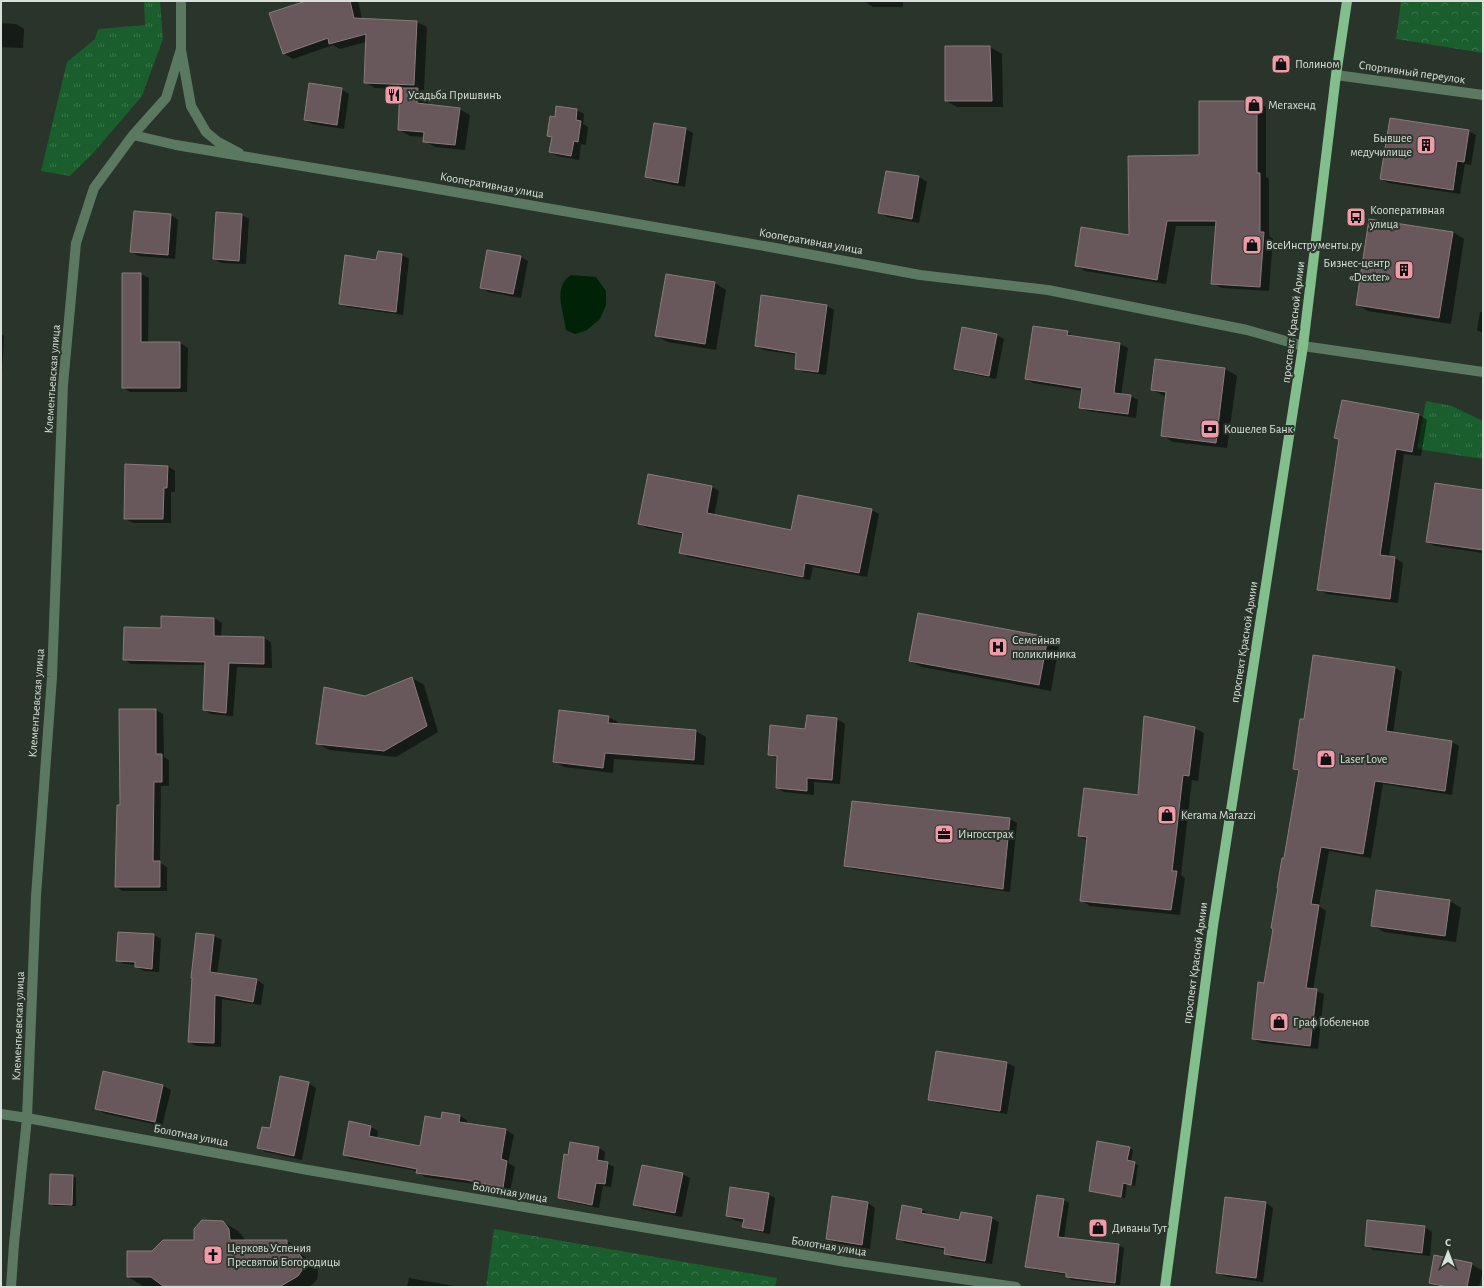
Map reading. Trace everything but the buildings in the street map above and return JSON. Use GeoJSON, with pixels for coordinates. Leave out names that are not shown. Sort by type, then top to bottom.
{"type":"FeatureCollection","features":[{"type":"Feature","properties":{"kind":"main road","name":"проспект Красной Армии"},"geometry":{"type":"LineString","coordinates":[[1165,1287],[1212,926],[1303,346],[1336,74],[1347,1]]}},
{"type":"Feature","properties":{"kind":"street"},"geometry":{"type":"LineString","coordinates":[[181,1],[181,48],[191,106],[206,132],[218,142],[245,156]]}},
{"type":"Feature","properties":{"kind":"street","name":"Клементьевская улица"},"geometry":{"type":"LineString","coordinates":[[12,1287],[14,1244],[27,1118],[36,896],[52,677],[63,385],[76,243],[94,188],[133,135],[166,98],[181,48]]}},
{"type":"Feature","properties":{"kind":"street","name":"Спортивный переулок"},"geometry":{"type":"LineString","coordinates":[[1336,74],[1483,96]]}},
{"type":"Feature","properties":{"kind":"street","name":"Кооперативная улица"},"geometry":{"type":"LineString","coordinates":[[133,135],[176,145],[758,245],[920,275],[1048,290],[1247,330],[1303,346],[1483,372]]}},
{"type":"Feature","properties":{"kind":"street","name":"Болотная улица"},"geometry":{"type":"LineString","coordinates":[[1,1114],[362,1180],[846,1262],[1016,1287]]}},
{"type":"Feature","properties":{"kind":"green space"},"geometry":{"type":"Polygon","coordinates":[[[144,1],[160,1],[163,39],[142,96],[94,152],[70,176],[41,171],[67,62],[95,39],[98,29],[145,25],[144,1]]]}},
{"type":"Feature","properties":{"kind":"green space"},"geometry":{"type":"Polygon","coordinates":[[[1401,1],[1483,1],[1483,53],[1396,39],[1401,1]]]}},
{"type":"Feature","properties":{"kind":"green space"},"geometry":{"type":"Polygon","coordinates":[[[1426,401],[1452,406],[1483,421],[1483,459],[1417,449],[1426,401]]]}},
{"type":"Feature","properties":{"kind":"green space"},"geometry":{"type":"Polygon","coordinates":[[[494,1229],[777,1278],[775,1287],[486,1287],[494,1229]]]}},
{"type":"Feature","properties":{"kind":"shaded area"},"geometry":{"type":"Polygon","coordinates":[[[571,275],[596,277],[606,291],[606,305],[600,319],[587,330],[575,334],[566,330],[561,300],[562,286],[565,280],[571,275]]]}},
{"type":"Feature","properties":{"kind":"place","name":"Полином"},"geometry":{"type":"Point","coordinates":[1281,64]}},
{"type":"Feature","properties":{"kind":"place","name":"Усадьба Пришвинъ"},"geometry":{"type":"Point","coordinates":[394,95]}},
{"type":"Feature","properties":{"kind":"place","name":"Мегахенд"},"geometry":{"type":"Point","coordinates":[1254,105]}},
{"type":"Feature","properties":{"kind":"place","name":"Бывшее медучилище"},"geometry":{"type":"Point","coordinates":[1426,145]}},
{"type":"Feature","properties":{"kind":"place","name":"Кооперативная улица"},"geometry":{"type":"Point","coordinates":[1356,217]}},
{"type":"Feature","properties":{"kind":"place","name":"ВсеИнструменты.ру"},"geometry":{"type":"Point","coordinates":[1252,245]}},
{"type":"Feature","properties":{"kind":"place","name":"Бизнес-центр «Dexter»"},"geometry":{"type":"Point","coordinates":[1404,270]}},
{"type":"Feature","properties":{"kind":"place","name":"Кошелев Банк"},"geometry":{"type":"Point","coordinates":[1210,429]}},
{"type":"Feature","properties":{"kind":"place","name":"Семейная поликлиника"},"geometry":{"type":"Point","coordinates":[998,647]}},
{"type":"Feature","properties":{"kind":"place","name":"Laser Love"},"geometry":{"type":"Point","coordinates":[1326,759]}},
{"type":"Feature","properties":{"kind":"place","name":"Kerama Marazzi"},"geometry":{"type":"Point","coordinates":[1167,815]}},
{"type":"Feature","properties":{"kind":"place","name":"Ингосстрах"},"geometry":{"type":"Point","coordinates":[944,834]}},
{"type":"Feature","properties":{"kind":"place","name":"Граф Гобеленов"},"geometry":{"type":"Point","coordinates":[1279,1022]}},
{"type":"Feature","properties":{"kind":"place","name":"Диваны Тут"},"geometry":{"type":"Point","coordinates":[1098,1228]}},
{"type":"Feature","properties":{"kind":"place","name":"Церковь Успения Пресвятой Богородицы"},"geometry":{"type":"Point","coordinates":[213,1255]}}]}
